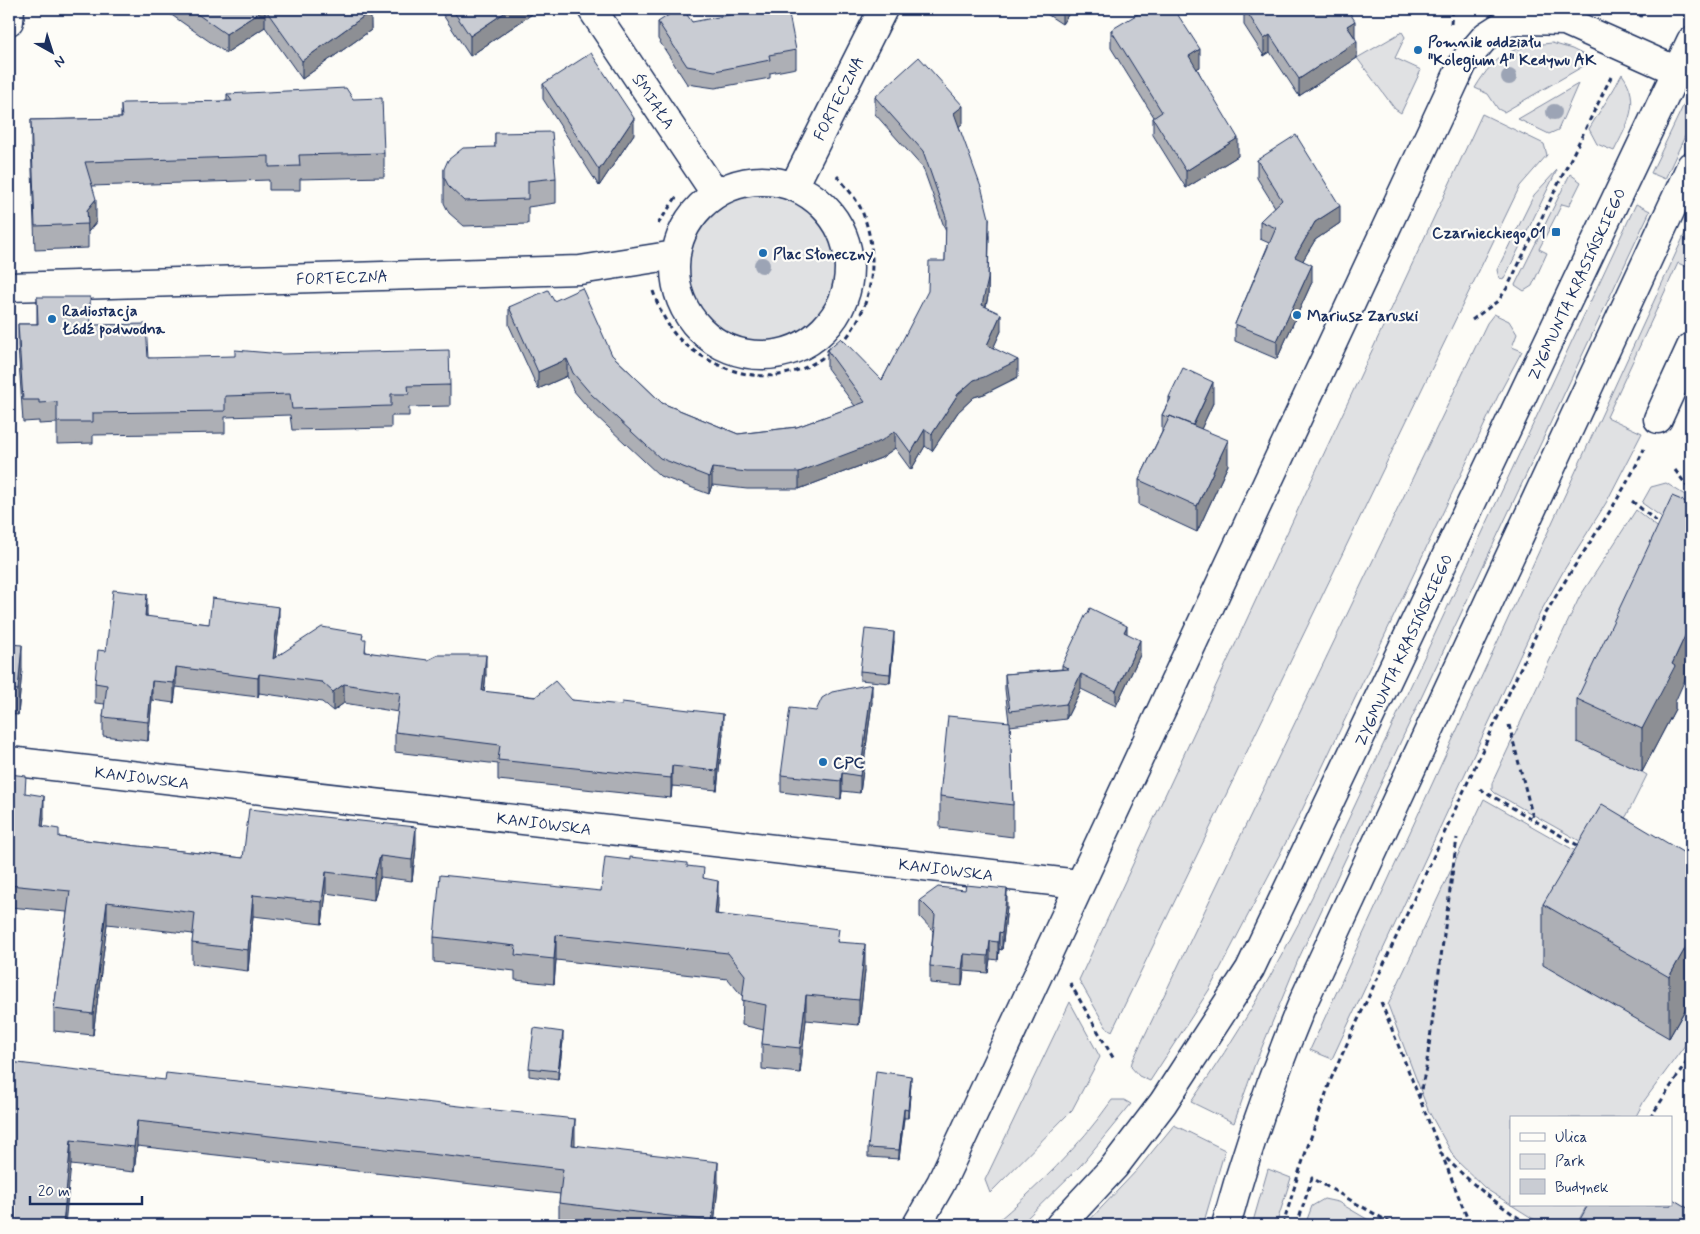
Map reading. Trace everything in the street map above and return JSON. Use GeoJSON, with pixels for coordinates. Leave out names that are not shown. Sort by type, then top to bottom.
{"type":"FeatureCollection","features":[{"type":"Feature","properties":{"kind":"street"},"geometry":{"type":"LineString","coordinates":[[9,21],[10,9]]}},
{"type":"Feature","properties":{"kind":"street","name":"ŚMIAŁA"},"geometry":{"type":"LineString","coordinates":[[592,9],[715,193]]}},
{"type":"Feature","properties":{"kind":"street","name":"FORTECZNA"},"geometry":{"type":"LineString","coordinates":[[794,186],[883,9]]}},
{"type":"Feature","properties":{"kind":"street"},"geometry":{"type":"LineString","coordinates":[[917,1225],[941,1183],[1463,63],[1504,15],[1525,20],[1594,20],[1684,73]]}},
{"type":"Feature","properties":{"kind":"street","name":"ZYGMUNTA KRASIŃSKIEGO"},"geometry":{"type":"LineString","coordinates":[[1060,1225],[1114,1167],[1163,1103],[1250,969],[1684,73],[1691,41]]}},
{"type":"Feature","properties":{"kind":"street"},"geometry":{"type":"LineString","coordinates":[[1226,1225],[1240,1172],[1267,1091],[1304,1000],[1691,166]]}},
{"type":"Feature","properties":{"kind":"street"},"geometry":{"type":"LineString","coordinates":[[769,180],[794,186],[820,202],[839,226],[849,254],[848,284],[838,312],[818,336],[792,351],[762,356],[732,351],[706,336],[686,313],[675,285],[675,255],[683,230],[698,208],[715,193],[743,182],[769,180]]}},
{"type":"Feature","properties":{"kind":"street","name":"FORTECZNA"},"geometry":{"type":"LineString","coordinates":[[9,286],[580,270],[675,255]]}},
{"type":"Feature","properties":{"kind":"street"},"geometry":{"type":"LineString","coordinates":[[1658,419],[1691,347]]}},
{"type":"Feature","properties":{"kind":"street","name":"KANIOWSKA"},"geometry":{"type":"LineString","coordinates":[[9,761],[1079,884]]}},
{"type":"Feature","properties":{"kind":"path"},"geometry":{"type":"LineString","coordinates":[[1472,320],[1499,300],[1507,288],[1613,75]]}},
{"type":"Feature","properties":{"kind":"path"},"geometry":{"type":"LineString","coordinates":[[653,229],[664,217],[680,192]]}},
{"type":"Feature","properties":{"kind":"path"},"geometry":{"type":"LineString","coordinates":[[1283,1225],[1298,1172],[1331,1080],[1545,615],[1568,573],[1625,486],[1658,419]]}},
{"type":"Feature","properties":{"kind":"path"},"geometry":{"type":"LineString","coordinates":[[1675,470],[1687,486],[1691,488]]}},
{"type":"Feature","properties":{"kind":"path"},"geometry":{"type":"LineString","coordinates":[[1632,501],[1665,528]]}},
{"type":"Feature","properties":{"kind":"path"},"geometry":{"type":"LineString","coordinates":[[1510,725],[1534,818]]}},
{"type":"Feature","properties":{"kind":"path"},"geometry":{"type":"LineString","coordinates":[[1480,789],[1534,818],[1580,847]]}},
{"type":"Feature","properties":{"kind":"path"},"geometry":{"type":"LineString","coordinates":[[1419,1098],[1426,1068],[1456,838]]}},
{"type":"Feature","properties":{"kind":"path"},"geometry":{"type":"LineString","coordinates":[[1069,981],[1115,1061]]}},
{"type":"Feature","properties":{"kind":"path"},"geometry":{"type":"LineString","coordinates":[[1381,1002],[1470,1225]]}},
{"type":"Feature","properties":{"kind":"path"},"geometry":{"type":"LineString","coordinates":[[1651,1116],[1690,1057]]}},
{"type":"Feature","properties":{"kind":"path"},"geometry":{"type":"LineString","coordinates":[[1439,1151],[1470,1183],[1499,1206],[1530,1225]]}},
{"type":"Feature","properties":{"kind":"path"},"geometry":{"type":"LineString","coordinates":[[1297,1225],[1312,1178],[1394,1225]]}},
{"type":"Feature","properties":{"kind":"green space"},"geometry":{"type":"Polygon","coordinates":[[[1402,32],[1405,37],[1395,58],[1421,70],[1401,113],[1395,109],[1357,58],[1402,32]]]}},
{"type":"Feature","properties":{"kind":"green space"},"geometry":{"type":"Polygon","coordinates":[[[1552,43],[1572,49],[1594,60],[1504,112],[1498,109],[1488,94],[1475,88],[1490,67],[1506,54],[1526,47],[1552,43]]]}},
{"type":"Feature","properties":{"kind":"green space"},"geometry":{"type":"Polygon","coordinates":[[[1622,74],[1628,84],[1632,104],[1628,123],[1614,151],[1597,144],[1589,129],[1622,74]]]}},
{"type":"Feature","properties":{"kind":"green space"},"geometry":{"type":"Polygon","coordinates":[[[1578,84],[1558,130],[1549,134],[1518,119],[1578,84]]]}},
{"type":"Feature","properties":{"kind":"green space"},"geometry":{"type":"Polygon","coordinates":[[[1685,102],[1691,102],[1691,123],[1665,179],[1651,173],[1685,102]]]}},
{"type":"Feature","properties":{"kind":"green space"},"geometry":{"type":"Polygon","coordinates":[[[1482,114],[1544,144],[1547,155],[1520,186],[1112,1031],[1106,1027],[1079,980],[1482,114]]]}},
{"type":"Feature","properties":{"kind":"green space"},"geometry":{"type":"Polygon","coordinates":[[[1557,170],[1504,279],[1499,278],[1497,270],[1534,195],[1557,170]]]}},
{"type":"Feature","properties":{"kind":"green space"},"geometry":{"type":"Polygon","coordinates":[[[1570,174],[1581,182],[1569,206],[1562,204],[1539,249],[1547,253],[1532,286],[1524,291],[1515,285],[1570,174]]]}},
{"type":"Feature","properties":{"kind":"green space"},"geometry":{"type":"Polygon","coordinates":[[[763,195],[778,196],[791,200],[816,216],[832,241],[836,254],[836,284],[832,297],[816,322],[791,338],[778,342],[763,343],[748,342],[735,338],[710,322],[694,297],[690,284],[689,269],[690,254],[694,241],[710,216],[735,200],[748,196],[763,195]]]}},
{"type":"Feature","properties":{"kind":"green space"},"geometry":{"type":"Polygon","coordinates":[[[1636,204],[1650,211],[1298,960],[1255,1064],[1234,1123],[1191,1102],[1255,1002],[1312,897],[1636,204]]]}},
{"type":"Feature","properties":{"kind":"green space"},"geometry":{"type":"Polygon","coordinates":[[[1687,229],[1691,231],[1691,269],[1678,263],[1607,417],[1642,433],[1606,503],[1564,570],[1540,613],[1332,1059],[1310,1050],[1687,229]]]}},
{"type":"Feature","properties":{"kind":"green space"},"geometry":{"type":"Polygon","coordinates":[[[1494,314],[1509,321],[1517,334],[1512,347],[1522,351],[1498,396],[1295,825],[1209,990],[1150,1081],[1139,1076],[1131,1067],[1132,1062],[1487,323],[1494,314]]]}},
{"type":"Feature","properties":{"kind":"green space"},"geometry":{"type":"Polygon","coordinates":[[[1666,483],[1691,499],[1691,538],[1642,503],[1651,487],[1666,483]]]}},
{"type":"Feature","properties":{"kind":"green space"},"geometry":{"type":"Polygon","coordinates":[[[1636,510],[1672,539],[1642,772],[1647,775],[1627,815],[1601,853],[1495,793],[1492,790],[1492,783],[1579,598],[1636,510]]]}},
{"type":"Feature","properties":{"kind":"green space"},"geometry":{"type":"Polygon","coordinates":[[[1484,799],[1595,862],[1669,1038],[1691,1000],[1691,1037],[1644,1101],[1636,1116],[1510,1116],[1510,1204],[1486,1189],[1455,1159],[1428,1110],[1388,1005],[1484,799]]]}},
{"type":"Feature","properties":{"kind":"green space"},"geometry":{"type":"Polygon","coordinates":[[[1070,1002],[1100,1057],[1072,1110],[990,1193],[985,1180],[1070,1002]]]}},
{"type":"Feature","properties":{"kind":"green space"},"geometry":{"type":"Polygon","coordinates":[[[1112,1100],[1124,1100],[1131,1104],[1081,1165],[1020,1225],[993,1225],[1057,1166],[1086,1134],[1112,1100]]]}},
{"type":"Feature","properties":{"kind":"green space"},"geometry":{"type":"Polygon","coordinates":[[[1174,1125],[1225,1150],[1203,1225],[1085,1225],[1138,1169],[1174,1125]]]}},
{"type":"Feature","properties":{"kind":"green space"},"geometry":{"type":"Polygon","coordinates":[[[1268,1169],[1291,1178],[1276,1225],[1252,1225],[1268,1169]]]}},
{"type":"Feature","properties":{"kind":"green space"},"geometry":{"type":"Polygon","coordinates":[[[1324,1199],[1338,1202],[1377,1225],[1305,1225],[1312,1206],[1324,1199]]]}},
{"type":"Feature","properties":{"kind":"green space"},"geometry":{"type":"Polygon","coordinates":[[[1513,1206],[1586,1206],[1576,1225],[1543,1225],[1513,1206]]]}},
{"type":"Feature","properties":{"kind":"building"},"geometry":{"type":"Polygon","coordinates":[[[190,9],[265,9],[226,34],[190,9]]]}},
{"type":"Feature","properties":{"kind":"building"},"geometry":{"type":"Polygon","coordinates":[[[265,9],[370,9],[371,11],[302,61],[265,9]]]}},
{"type":"Feature","properties":{"kind":"building"},"geometry":{"type":"Polygon","coordinates":[[[452,9],[510,9],[470,36],[452,9]]]}},
{"type":"Feature","properties":{"kind":"building"},"geometry":{"type":"Polygon","coordinates":[[[678,9],[683,9],[692,22],[760,9],[788,9],[796,50],[769,55],[770,60],[715,71],[687,66],[658,22],[678,9]]]}},
{"type":"Feature","properties":{"kind":"building"},"geometry":{"type":"Polygon","coordinates":[[[1146,9],[1174,9],[1200,49],[1189,56],[1238,138],[1186,171],[1153,118],[1162,112],[1111,30],[1146,9]]]}},
{"type":"Feature","properties":{"kind":"building"},"geometry":{"type":"Polygon","coordinates":[[[1245,9],[1347,9],[1355,21],[1347,26],[1357,41],[1299,79],[1270,35],[1264,39],[1245,9]]]}},
{"type":"Feature","properties":{"kind":"building"},"geometry":{"type":"Polygon","coordinates":[[[591,53],[634,118],[599,170],[543,84],[591,53]]]}},
{"type":"Feature","properties":{"kind":"building"},"geometry":{"type":"Polygon","coordinates":[[[919,57],[963,106],[954,113],[982,190],[989,218],[988,279],[982,305],[1001,314],[987,345],[1018,360],[974,380],[958,394],[932,434],[925,429],[911,453],[895,431],[881,441],[799,472],[747,472],[712,468],[709,477],[660,458],[591,394],[573,373],[567,359],[538,372],[509,307],[548,290],[554,301],[582,288],[612,355],[662,403],[738,434],[797,427],[865,402],[827,350],[841,338],[882,380],[928,291],[929,261],[945,261],[946,217],[923,151],[875,97],[919,57]]]}},
{"type":"Feature","properties":{"kind":"building"},"geometry":{"type":"Polygon","coordinates":[[[346,88],[353,99],[382,98],[384,153],[299,155],[300,166],[269,167],[269,156],[85,162],[96,199],[87,210],[88,224],[35,226],[31,120],[122,118],[121,105],[124,103],[232,101],[227,94],[346,88]]]}},
{"type":"Feature","properties":{"kind":"building"},"geometry":{"type":"Polygon","coordinates":[[[552,132],[556,178],[528,181],[528,199],[464,201],[449,187],[444,177],[444,169],[448,160],[463,148],[495,147],[495,133],[552,132]]]}},
{"type":"Feature","properties":{"kind":"building"},"geometry":{"type":"Polygon","coordinates":[[[1296,135],[1340,206],[1315,222],[1295,257],[1312,265],[1277,341],[1235,324],[1276,228],[1260,221],[1282,200],[1257,160],[1296,135]]]}},
{"type":"Feature","properties":{"kind":"building"},"geometry":{"type":"Polygon","coordinates":[[[37,297],[90,297],[91,325],[146,324],[148,358],[235,356],[235,350],[282,354],[449,350],[450,385],[408,386],[409,394],[391,394],[391,406],[292,409],[290,394],[225,396],[225,411],[93,413],[93,422],[57,422],[57,402],[39,403],[39,400],[23,400],[18,324],[38,324],[37,297]]]}},
{"type":"Feature","properties":{"kind":"building"},"geometry":{"type":"Polygon","coordinates":[[[1183,368],[1213,382],[1193,425],[1170,416],[1169,418],[1162,415],[1183,368]]]}},
{"type":"Feature","properties":{"kind":"building"},"geometry":{"type":"Polygon","coordinates":[[[1170,416],[1228,440],[1197,506],[1139,480],[1170,416]]]}},
{"type":"Feature","properties":{"kind":"building"},"geometry":{"type":"Polygon","coordinates":[[[1672,496],[1691,504],[1691,623],[1672,664],[1675,666],[1642,729],[1577,699],[1672,496]]]}},
{"type":"Feature","properties":{"kind":"building"},"geometry":{"type":"Polygon","coordinates":[[[113,590],[147,594],[145,616],[209,624],[212,598],[279,607],[273,659],[322,627],[363,634],[362,639],[366,639],[365,652],[428,660],[438,655],[486,655],[482,691],[535,697],[555,681],[572,700],[622,705],[622,702],[723,714],[717,771],[672,766],[671,778],[498,760],[500,745],[395,732],[400,693],[344,684],[333,692],[322,682],[259,674],[258,678],[176,667],[174,683],[152,681],[148,722],[103,717],[107,685],[95,683],[98,650],[106,651],[113,590]]]}},
{"type":"Feature","properties":{"kind":"building"},"geometry":{"type":"Polygon","coordinates":[[[1090,608],[1127,626],[1124,632],[1140,640],[1116,691],[1081,674],[1066,704],[1010,711],[1005,674],[1069,669],[1062,665],[1090,608]]]}},
{"type":"Feature","properties":{"kind":"building"},"geometry":{"type":"Polygon","coordinates":[[[865,629],[894,632],[890,674],[860,671],[865,629]]]}},
{"type":"Feature","properties":{"kind":"building"},"geometry":{"type":"Polygon","coordinates":[[[9,644],[22,645],[18,690],[9,689],[9,644]]]}},
{"type":"Feature","properties":{"kind":"building"},"geometry":{"type":"Polygon","coordinates":[[[872,684],[860,776],[842,773],[841,781],[781,775],[790,708],[816,711],[822,698],[832,692],[872,684]]]}},
{"type":"Feature","properties":{"kind":"building"},"geometry":{"type":"Polygon","coordinates":[[[948,716],[1010,722],[1013,805],[940,796],[948,716]]]}},
{"type":"Feature","properties":{"kind":"building"},"geometry":{"type":"Polygon","coordinates":[[[9,774],[26,776],[25,793],[44,796],[41,826],[59,829],[59,837],[243,858],[249,809],[416,827],[412,860],[380,856],[374,878],[326,872],[322,902],[253,895],[248,950],[192,943],[195,913],[107,902],[93,1014],[54,1009],[70,891],[9,885],[9,774]]]}},
{"type":"Feature","properties":{"kind":"building"},"geometry":{"type":"Polygon","coordinates":[[[1602,804],[1691,857],[1691,938],[1669,977],[1543,904],[1602,804]]]}},
{"type":"Feature","properties":{"kind":"building"},"geometry":{"type":"Polygon","coordinates":[[[605,857],[630,860],[630,857],[687,863],[687,866],[704,868],[703,878],[718,881],[715,914],[839,929],[837,942],[865,944],[859,1000],[806,995],[800,1048],[762,1044],[766,1005],[742,1000],[745,975],[728,953],[556,935],[554,959],[515,955],[516,946],[434,937],[440,875],[601,891],[605,857]]]}},
{"type":"Feature","properties":{"kind":"building"},"geometry":{"type":"Polygon","coordinates":[[[966,885],[1007,889],[1002,933],[999,932],[998,942],[990,941],[988,956],[964,954],[962,969],[930,966],[935,915],[920,900],[938,887],[965,890],[966,885]]]}},
{"type":"Feature","properties":{"kind":"building"},"geometry":{"type":"Polygon","coordinates":[[[534,1028],[563,1032],[558,1071],[529,1068],[534,1028]]]}},
{"type":"Feature","properties":{"kind":"building"},"geometry":{"type":"Polygon","coordinates":[[[9,1062],[165,1080],[166,1073],[575,1119],[572,1145],[718,1162],[712,1221],[559,1203],[563,1169],[137,1121],[134,1147],[71,1140],[63,1225],[9,1225],[9,1062]]]}},
{"type":"Feature","properties":{"kind":"building"},"geometry":{"type":"Polygon","coordinates":[[[876,1071],[911,1076],[908,1110],[904,1109],[899,1150],[868,1148],[876,1071]]]}},
{"type":"Feature","properties":{"kind":"building"},"geometry":{"type":"Polygon","coordinates":[[[1672,1199],[1691,1210],[1691,1225],[1577,1225],[1587,1206],[1672,1206],[1672,1199]]]}},
{"type":"Feature","properties":{"kind":"place","name":"Pomnik oddziału \"Kolegium A\" Kedywu AK"},"geometry":{"type":"Point","coordinates":[1418,50]}},
{"type":"Feature","properties":{"kind":"place","name":"Czarnieckiego 01"},"geometry":{"type":"Point","coordinates":[1556,232]}},
{"type":"Feature","properties":{"kind":"place","name":"Plac Słoneczny"},"geometry":{"type":"Point","coordinates":[763,253]}},
{"type":"Feature","properties":{"kind":"place","name":"Mariusz Zaruski"},"geometry":{"type":"Point","coordinates":[1297,315]}},
{"type":"Feature","properties":{"kind":"place","name":"Radiostacja Łódź podwodna"},"geometry":{"type":"Point","coordinates":[52,319]}},
{"type":"Feature","properties":{"kind":"place","name":"CPC"},"geometry":{"type":"Point","coordinates":[823,762]}}]}
